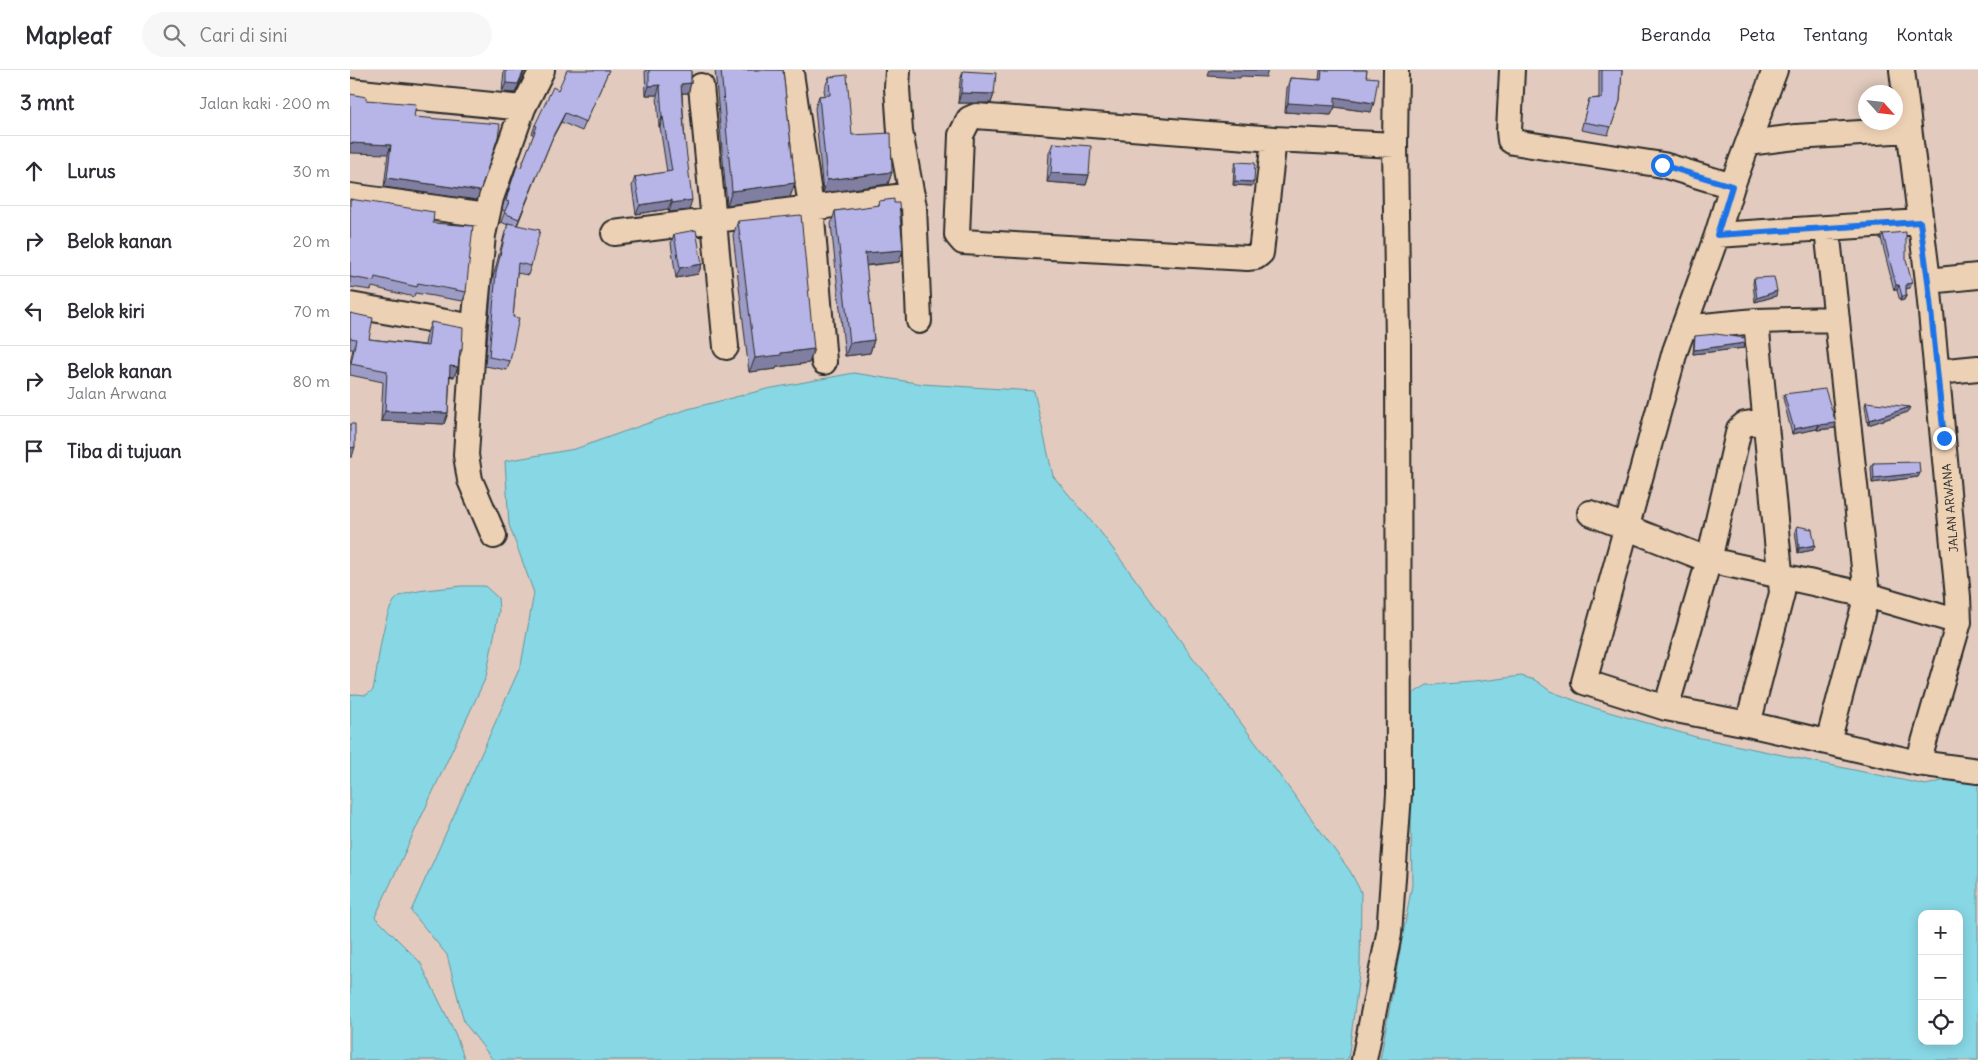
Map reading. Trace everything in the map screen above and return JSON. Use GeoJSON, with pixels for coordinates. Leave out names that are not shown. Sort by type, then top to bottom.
{"type":"FeatureCollection","features":[{"type":"Feature","properties":{"kind":"street"},"geometry":{"type":"LineString","coordinates":[[494,536],[468,473],[466,455],[474,327],[483,235],[491,198],[523,108],[542,70]]}},
{"type":"Feature","properties":{"kind":"street"},"geometry":{"type":"LineString","coordinates":[[898,70],[897,88],[900,132],[912,195],[919,321]]}},
{"type":"Feature","properties":{"kind":"street"},"geometry":{"type":"LineString","coordinates":[[1364,1060],[1389,934],[1399,794],[1396,70]]}},
{"type":"Feature","properties":{"kind":"street"},"geometry":{"type":"LineString","coordinates":[[1512,70],[1509,131],[1510,140],[1513,142],[1670,167],[1732,186]]}},
{"type":"Feature","properties":{"kind":"street"},"geometry":{"type":"LineString","coordinates":[[1775,70],[1732,186],[1665,384],[1584,682],[1666,708],[1748,724],[1918,763],[1978,771]]}},
{"type":"Feature","properties":{"kind":"street","name":"JALAN ARWANA"},"geometry":{"type":"LineString","coordinates":[[1902,70],[1928,281],[1959,622],[1918,763]]}},
{"type":"Feature","properties":{"kind":"street"},"geometry":{"type":"LineString","coordinates":[[791,73],[811,207],[824,362]]}},
{"type":"Feature","properties":{"kind":"street"},"geometry":{"type":"LineString","coordinates":[[701,86],[726,347]]}},
{"type":"Feature","properties":{"kind":"street"},"geometry":{"type":"LineString","coordinates":[[350,90],[523,108]]}},
{"type":"Feature","properties":{"kind":"street"},"geometry":{"type":"LineString","coordinates":[[1274,139],[1263,241],[1261,252],[1258,256],[1247,258],[963,242],[958,238],[961,135],[969,119],[976,116],[1274,139],[1395,145]]}},
{"type":"Feature","properties":{"kind":"street"},"geometry":{"type":"LineString","coordinates":[[1748,143],[1796,137],[1909,130]]}},
{"type":"Feature","properties":{"kind":"street"},"geometry":{"type":"LineString","coordinates":[[614,233],[912,195]]}},
{"type":"Feature","properties":{"kind":"street"},"geometry":{"type":"LineString","coordinates":[[350,196],[487,215]]}},
{"type":"Feature","properties":{"kind":"street"},"geometry":{"type":"LineString","coordinates":[[1717,235],[1920,222]]}},
{"type":"Feature","properties":{"kind":"street"},"geometry":{"type":"LineString","coordinates":[[1827,229],[1867,595],[1828,742]]}},
{"type":"Feature","properties":{"kind":"street"},"geometry":{"type":"LineString","coordinates":[[1928,281],[1978,276]]}},
{"type":"Feature","properties":{"kind":"street"},"geometry":{"type":"LineString","coordinates":[[350,306],[474,327]]}},
{"type":"Feature","properties":{"kind":"street"},"geometry":{"type":"LineString","coordinates":[[1683,328],[1756,321],[1837,319]]}},
{"type":"Feature","properties":{"kind":"street"},"geometry":{"type":"LineString","coordinates":[[1748,724],[1782,593],[1756,321]]}},
{"type":"Feature","properties":{"kind":"street"},"geometry":{"type":"LineString","coordinates":[[1937,372],[1978,368]]}},
{"type":"Feature","properties":{"kind":"street"},"geometry":{"type":"LineString","coordinates":[[1666,708],[1709,560],[1739,430],[1745,424],[1765,421]]}},
{"type":"Feature","properties":{"kind":"street"},"geometry":{"type":"LineString","coordinates":[[1590,513],[1709,560],[1867,595],[1959,622]]}},
{"type":"Feature","properties":{"kind":"water"},"geometry":{"type":"Polygon","coordinates":[[[854,373],[923,384],[1034,391],[1053,476],[1099,530],[1350,871],[1361,892],[1360,967],[1348,1060],[493,1060],[464,1022],[447,955],[411,911],[521,665],[534,593],[509,525],[505,461],[575,449],[688,409],[767,389],[854,373]]]}},
{"type":"Feature","properties":{"kind":"water"},"geometry":{"type":"Polygon","coordinates":[[[461,586],[485,586],[498,598],[499,611],[486,677],[375,917],[420,962],[455,1033],[465,1060],[350,1060],[350,695],[366,695],[373,690],[385,624],[389,611],[400,596],[414,592],[461,586]]]}},
{"type":"Feature","properties":{"kind":"water"},"geometry":{"type":"Polygon","coordinates":[[[1521,676],[1535,680],[1550,691],[1595,708],[1696,737],[1926,785],[1949,779],[1978,783],[1978,1060],[1380,1060],[1412,885],[1409,696],[1427,685],[1521,676]]]}},
{"type":"Feature","properties":{"kind":"building"},"geometry":{"type":"Polygon","coordinates":[[[506,70],[524,70],[518,84],[506,83],[506,70]]]}},
{"type":"Feature","properties":{"kind":"building"},"geometry":{"type":"Polygon","coordinates":[[[567,70],[609,70],[586,122],[565,113],[554,134],[519,219],[504,213],[509,202],[506,201],[508,193],[517,166],[521,167],[537,126],[535,125],[553,87],[558,90],[567,70]]]}},
{"type":"Feature","properties":{"kind":"building"},"geometry":{"type":"Polygon","coordinates":[[[649,70],[691,70],[691,83],[681,84],[692,200],[672,203],[672,200],[640,205],[635,177],[672,171],[662,117],[660,85],[649,86],[649,70]]]}},
{"type":"Feature","properties":{"kind":"building"},"geometry":{"type":"Polygon","coordinates":[[[721,70],[783,70],[795,183],[732,191],[721,70]]]}},
{"type":"Feature","properties":{"kind":"building"},"geometry":{"type":"Polygon","coordinates":[[[1322,70],[1367,70],[1366,77],[1378,78],[1374,103],[1335,97],[1335,106],[1288,103],[1290,78],[1321,80],[1322,70]]]}},
{"type":"Feature","properties":{"kind":"building"},"geometry":{"type":"Polygon","coordinates":[[[1602,70],[1622,70],[1620,101],[1611,127],[1583,122],[1589,99],[1602,98],[1602,70]]]}},
{"type":"Feature","properties":{"kind":"building"},"geometry":{"type":"Polygon","coordinates":[[[963,71],[996,73],[994,94],[961,93],[963,71]]]}},
{"type":"Feature","properties":{"kind":"building"},"geometry":{"type":"Polygon","coordinates":[[[847,75],[852,135],[891,133],[892,172],[827,180],[819,96],[830,95],[829,77],[847,75]]]}},
{"type":"Feature","properties":{"kind":"building"},"geometry":{"type":"Polygon","coordinates":[[[350,94],[366,97],[366,100],[416,104],[414,117],[500,124],[498,137],[480,191],[387,178],[391,145],[350,143],[350,94]]]}},
{"type":"Feature","properties":{"kind":"building"},"geometry":{"type":"Polygon","coordinates":[[[1053,143],[1091,146],[1089,175],[1051,173],[1053,143]]]}},
{"type":"Feature","properties":{"kind":"building"},"geometry":{"type":"Polygon","coordinates":[[[1236,162],[1255,163],[1254,182],[1235,181],[1236,162]]]}},
{"type":"Feature","properties":{"kind":"building"},"geometry":{"type":"Polygon","coordinates":[[[350,199],[434,212],[433,223],[473,226],[466,292],[418,283],[417,287],[375,277],[374,281],[350,277],[350,199]]]}},
{"type":"Feature","properties":{"kind":"building"},"geometry":{"type":"Polygon","coordinates":[[[894,199],[894,203],[899,203],[903,250],[865,253],[874,340],[850,343],[835,211],[879,205],[879,201],[894,199]]]}},
{"type":"Feature","properties":{"kind":"building"},"geometry":{"type":"Polygon","coordinates":[[[801,215],[814,349],[755,358],[738,221],[801,215]]]}},
{"type":"Feature","properties":{"kind":"building"},"geometry":{"type":"Polygon","coordinates":[[[508,223],[540,230],[531,266],[518,263],[513,317],[519,318],[510,361],[489,357],[496,272],[508,223]]]}},
{"type":"Feature","properties":{"kind":"building"},"geometry":{"type":"Polygon","coordinates":[[[696,230],[702,264],[680,268],[674,234],[696,230]]]}},
{"type":"Feature","properties":{"kind":"building"},"geometry":{"type":"Polygon","coordinates":[[[1906,232],[1906,260],[1912,283],[1906,284],[1906,296],[1902,296],[1899,285],[1896,285],[1883,234],[1906,232]]]}},
{"type":"Feature","properties":{"kind":"building"},"geometry":{"type":"Polygon","coordinates":[[[1774,277],[1777,291],[1757,298],[1754,278],[1774,277]]]}},
{"type":"Feature","properties":{"kind":"building"},"geometry":{"type":"Polygon","coordinates":[[[350,313],[373,318],[369,339],[428,346],[431,322],[463,328],[462,350],[460,350],[458,367],[450,366],[448,413],[385,411],[387,371],[351,364],[356,339],[350,338],[350,313]]]}},
{"type":"Feature","properties":{"kind":"building"},"geometry":{"type":"Polygon","coordinates":[[[1716,334],[1745,338],[1745,343],[1694,350],[1695,336],[1716,334]]]}},
{"type":"Feature","properties":{"kind":"building"},"geometry":{"type":"Polygon","coordinates":[[[1825,389],[1836,423],[1794,429],[1784,394],[1825,389]]]}},
{"type":"Feature","properties":{"kind":"building"},"geometry":{"type":"Polygon","coordinates":[[[1866,402],[1910,407],[1870,420],[1866,402]]]}},
{"type":"Feature","properties":{"kind":"building"},"geometry":{"type":"Polygon","coordinates":[[[350,424],[355,424],[355,447],[350,448],[350,424]]]}},
{"type":"Feature","properties":{"kind":"building"},"geometry":{"type":"Polygon","coordinates":[[[1919,462],[1920,473],[1874,478],[1873,463],[1919,462]]]}},
{"type":"Feature","properties":{"kind":"building"},"geometry":{"type":"Polygon","coordinates":[[[1797,526],[1812,529],[1815,545],[1799,548],[1797,526]]]}},
{"type":"Feature","properties":{"kind":"route"},"geometry":{"type":"LineString","coordinates":[[1662,165],[1732,186],[1717,235],[1920,222],[1944,438]]}}]}
